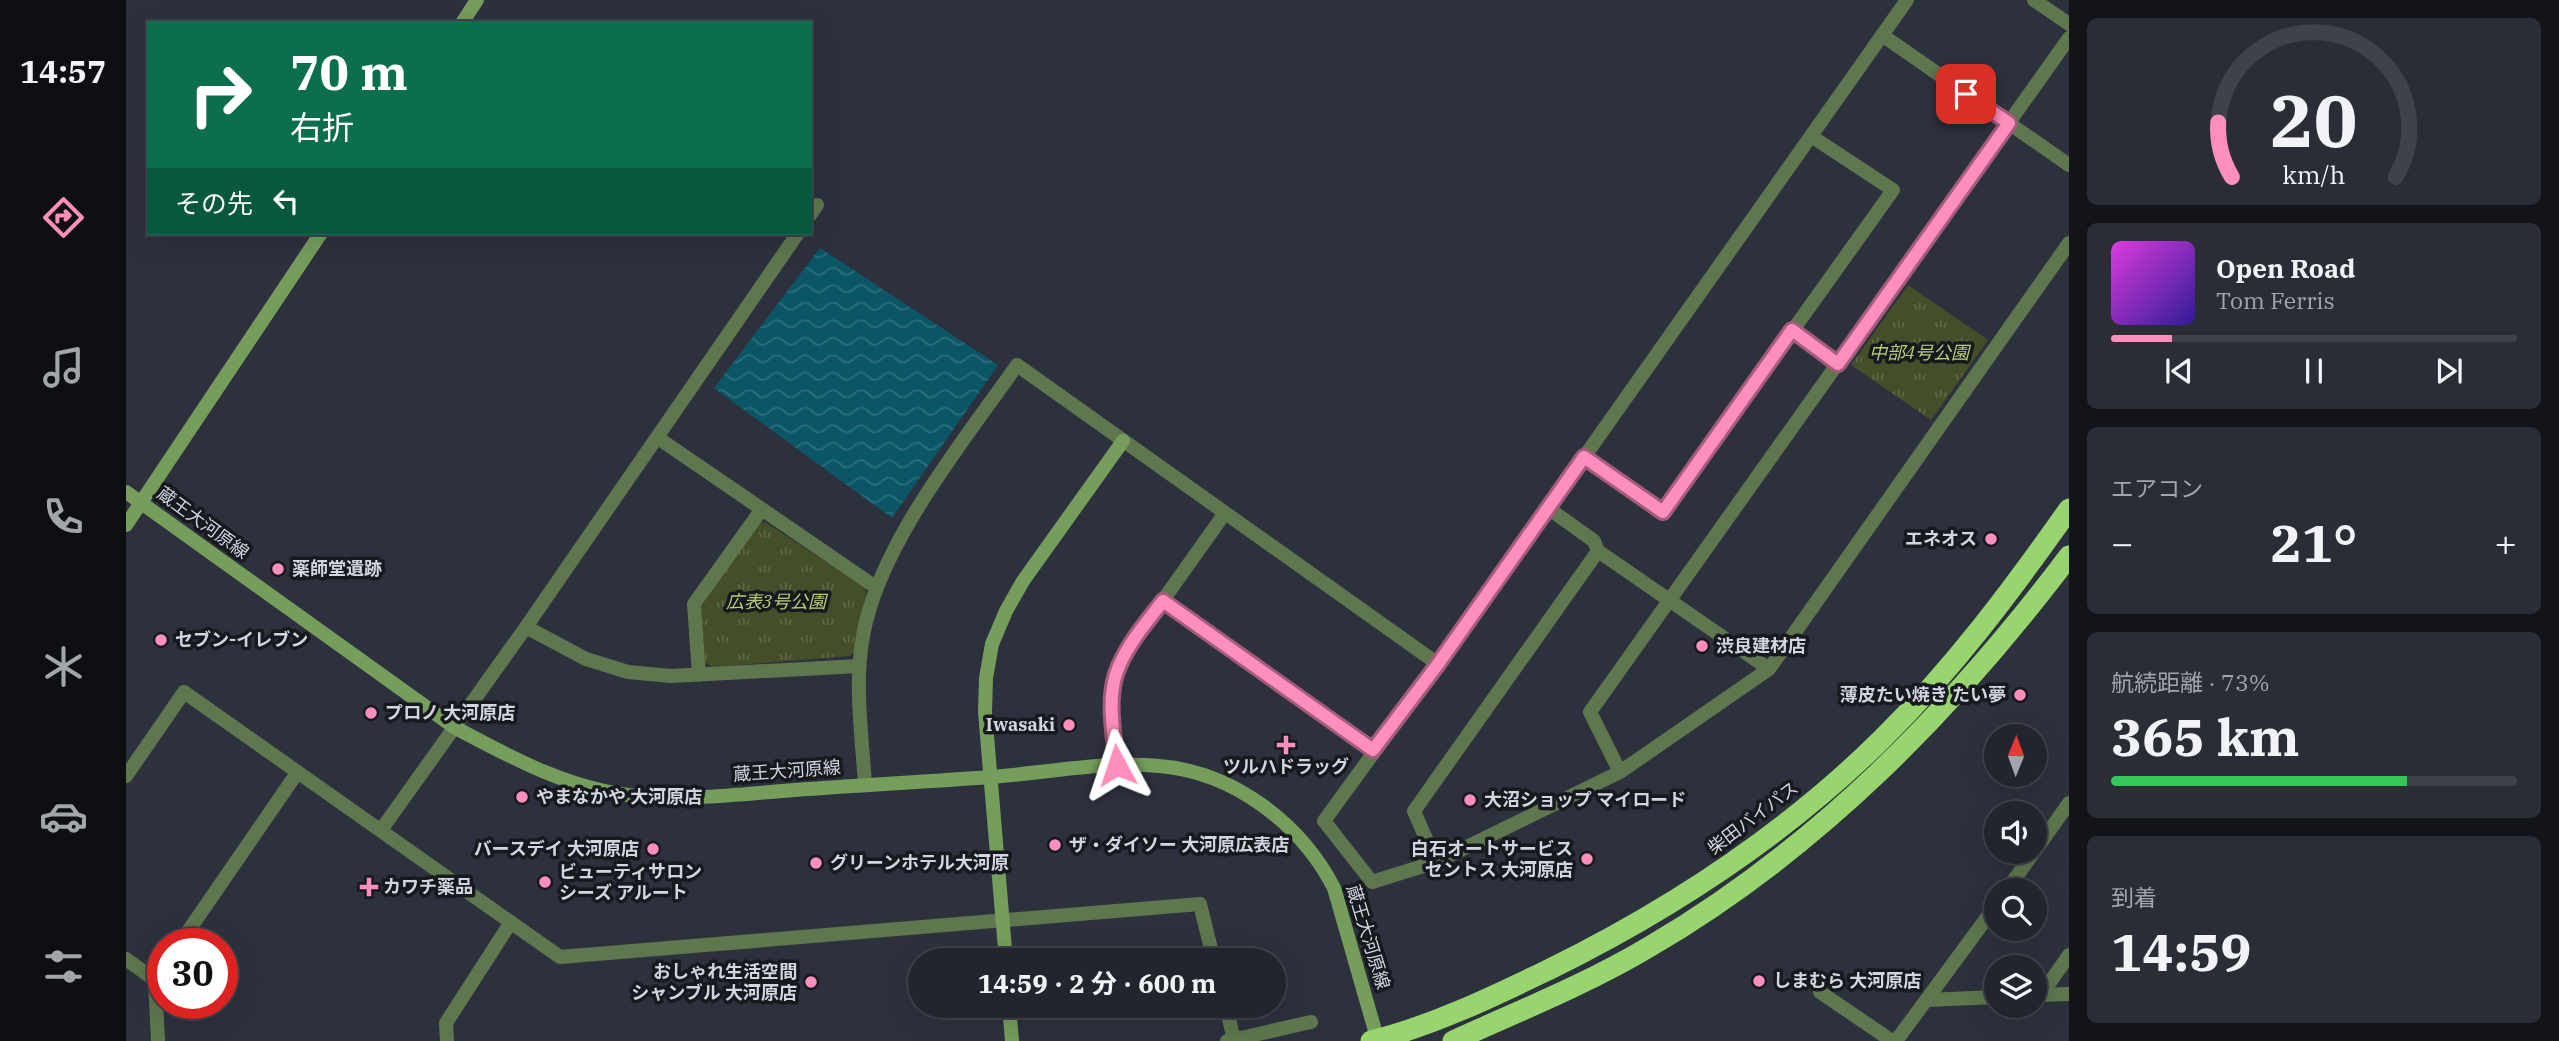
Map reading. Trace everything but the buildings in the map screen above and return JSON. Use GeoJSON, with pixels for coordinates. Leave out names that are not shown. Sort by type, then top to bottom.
{"type":"FeatureCollection","features":[{"type":"Feature","properties":{"kind":"highway","name":"柴田バイパス"},"geometry":{"type":"LineString","coordinates":[[1376,1040],[1499,993],[1590,949],[1658,912],[1751,850],[1815,800],[1882,740],[2002,604],[2069,509]]}},
{"type":"Feature","properties":{"kind":"highway"},"geometry":{"type":"LineString","coordinates":[[1453,1041],[1575,986],[1647,949],[1709,911],[1789,853],[1850,800],[1972,678],[2017,626],[2069,556]]}},
{"type":"Feature","properties":{"kind":"main road"},"geometry":{"type":"LineString","coordinates":[[463,21],[477,0]]}},
{"type":"Feature","properties":{"kind":"main road"},"geometry":{"type":"LineString","coordinates":[[126,526],[320,235]]}},
{"type":"Feature","properties":{"kind":"main road"},"geometry":{"type":"LineString","coordinates":[[1005,948],[985,712],[986,678],[992,644],[1023,581],[1123,441]]}},
{"type":"Feature","properties":{"kind":"main road","name":"蔵王大河原線"},"geometry":{"type":"LineString","coordinates":[[126,492],[454,727],[551,776],[592,788],[635,796],[687,798],[991,777],[1117,765],[1161,766],[1204,776],[1237,790],[1269,809],[1297,834],[1322,865],[1334,888],[1376,1040]]}},
{"type":"Feature","properties":{"kind":"main road"},"geometry":{"type":"LineString","coordinates":[[1010,1018],[1012,1041]]}},
{"type":"Feature","properties":{"kind":"street"},"geometry":{"type":"LineString","coordinates":[[1907,0],[1324,821],[1372,882],[1437,862],[1620,772],[1769,669],[2069,243]]}},
{"type":"Feature","properties":{"kind":"street"},"geometry":{"type":"LineString","coordinates":[[2034,0],[2069,24]]}},
{"type":"Feature","properties":{"kind":"street"},"geometry":{"type":"LineString","coordinates":[[1882,35],[2069,165]]}},
{"type":"Feature","properties":{"kind":"street"},"geometry":{"type":"LineString","coordinates":[[1620,772],[1590,712],[2069,38]]}},
{"type":"Feature","properties":{"kind":"street"},"geometry":{"type":"LineString","coordinates":[[1584,457],[1663,512],[1892,190],[1811,136]]}},
{"type":"Feature","properties":{"kind":"street"},"geometry":{"type":"LineString","coordinates":[[381,830],[526,627],[797,235]]}},
{"type":"Feature","properties":{"kind":"street"},"geometry":{"type":"LineString","coordinates":[[1792,330],[1838,364]]}},
{"type":"Feature","properties":{"kind":"street"},"geometry":{"type":"LineString","coordinates":[[865,785],[859,666],[863,634],[877,588],[915,513],[1017,365],[1438,664]]}},
{"type":"Feature","properties":{"kind":"street"},"geometry":{"type":"LineString","coordinates":[[658,438],[877,588]]}},
{"type":"Feature","properties":{"kind":"street"},"geometry":{"type":"LineString","coordinates":[[1548,508],[1594,541],[1598,551],[1769,669]]}},
{"type":"Feature","properties":{"kind":"street"},"geometry":{"type":"LineString","coordinates":[[699,675],[694,604],[762,509]]}},
{"type":"Feature","properties":{"kind":"street"},"geometry":{"type":"LineString","coordinates":[[1117,765],[1112,703],[1116,674],[1129,648],[1225,513]]}},
{"type":"Feature","properties":{"kind":"street"},"geometry":{"type":"LineString","coordinates":[[1437,862],[1414,811],[1598,551]]}},
{"type":"Feature","properties":{"kind":"street"},"geometry":{"type":"LineString","coordinates":[[1163,601],[1373,750]]}},
{"type":"Feature","properties":{"kind":"street"},"geometry":{"type":"LineString","coordinates":[[526,627],[586,659],[628,672],[671,677],[859,666]]}},
{"type":"Feature","properties":{"kind":"street"},"geometry":{"type":"LineString","coordinates":[[126,776],[184,692],[560,957],[1200,904],[1211,948]]}},
{"type":"Feature","properties":{"kind":"street"},"geometry":{"type":"LineString","coordinates":[[190,928],[297,773]]}},
{"type":"Feature","properties":{"kind":"street"},"geometry":{"type":"LineString","coordinates":[[2047,835],[2069,803]]}},
{"type":"Feature","properties":{"kind":"street"},"geometry":{"type":"LineString","coordinates":[[447,1041],[446,1023],[511,922]]}},
{"type":"Feature","properties":{"kind":"street"},"geometry":{"type":"LineString","coordinates":[[1820,992],[1894,1041],[1984,922]]}},
{"type":"Feature","properties":{"kind":"street"},"geometry":{"type":"LineString","coordinates":[[2047,983],[2069,955]]}},
{"type":"Feature","properties":{"kind":"street"},"geometry":{"type":"LineString","coordinates":[[126,959],[147,969]]}},
{"type":"Feature","properties":{"kind":"street"},"geometry":{"type":"LineString","coordinates":[[2047,995],[2069,994]]}},
{"type":"Feature","properties":{"kind":"street"},"geometry":{"type":"LineString","coordinates":[[1926,1000],[1984,998]]}},
{"type":"Feature","properties":{"kind":"street"},"geometry":{"type":"LineString","coordinates":[[1228,1018],[1231,1041],[1311,1021]]}},
{"type":"Feature","properties":{"kind":"street"},"geometry":{"type":"LineString","coordinates":[[158,1019],[158,1041]]}},
{"type":"Feature","properties":{"kind":"green space","name":"中部4号公園"},"geometry":{"type":"Polygon","coordinates":[[[1908,285],[1988,340],[1931,420],[1851,365],[1908,285]]]}},
{"type":"Feature","properties":{"kind":"green space","name":"広表3号公園"},"geometry":{"type":"Polygon","coordinates":[[[765,522],[864,587],[867,595],[856,649],[850,656],[713,667],[705,663],[701,607],[757,523],[765,522]]]}},
{"type":"Feature","properties":{"kind":"water"},"geometry":{"type":"Polygon","coordinates":[[[820,248],[998,365],[892,518],[714,388],[820,248]]]}},
{"type":"Feature","properties":{"kind":"place","name":"エネオス"},"geometry":{"type":"Point","coordinates":[1991,539]}},
{"type":"Feature","properties":{"kind":"place","name":"薬師堂遺跡"},"geometry":{"type":"Point","coordinates":[278,569]}},
{"type":"Feature","properties":{"kind":"place","name":"セブン-イレブン"},"geometry":{"type":"Point","coordinates":[161,640]}},
{"type":"Feature","properties":{"kind":"place","name":"渋良建材店"},"geometry":{"type":"Point","coordinates":[1702,646]}},
{"type":"Feature","properties":{"kind":"place","name":"薄皮たい焼き たい夢"},"geometry":{"type":"Point","coordinates":[2020,695]}},
{"type":"Feature","properties":{"kind":"place","name":"プロノ 大河原店"},"geometry":{"type":"Point","coordinates":[371,713]}},
{"type":"Feature","properties":{"kind":"place","name":"Iwasaki"},"geometry":{"type":"Point","coordinates":[1069,725]}},
{"type":"Feature","properties":{"kind":"place","name":"ツルハドラッグ"},"geometry":{"type":"Point","coordinates":[1286,745]}},
{"type":"Feature","properties":{"kind":"place","name":"やまなかや 大河原店"},"geometry":{"type":"Point","coordinates":[522,797]}},
{"type":"Feature","properties":{"kind":"place","name":"大沼ショップ マイロード"},"geometry":{"type":"Point","coordinates":[1470,800]}},
{"type":"Feature","properties":{"kind":"place","name":"ザ・ダイソー 大河原広表店"},"geometry":{"type":"Point","coordinates":[1055,845]}},
{"type":"Feature","properties":{"kind":"place","name":"バースデイ 大河原店"},"geometry":{"type":"Point","coordinates":[653,849]}},
{"type":"Feature","properties":{"kind":"place","name":"白石オートサービス セントス 大河原店"},"geometry":{"type":"Point","coordinates":[1587,859]}},
{"type":"Feature","properties":{"kind":"place","name":"グリーンホテル大河原"},"geometry":{"type":"Point","coordinates":[816,863]}},
{"type":"Feature","properties":{"kind":"place","name":"ビューティサロン シーズ アルート"},"geometry":{"type":"Point","coordinates":[545,882]}},
{"type":"Feature","properties":{"kind":"place","name":"カワチ薬品"},"geometry":{"type":"Point","coordinates":[369,887]}},
{"type":"Feature","properties":{"kind":"place","name":"しまむら 大河原店"},"geometry":{"type":"Point","coordinates":[1759,981]}},
{"type":"Feature","properties":{"kind":"place","name":"おしゃれ生活空間 シャンブル 大河原店"},"geometry":{"type":"Point","coordinates":[811,982]}},
{"type":"Feature","properties":{"kind":"route"},"geometry":{"type":"LineString","coordinates":[[1117,765],[1112,703],[1116,674],[1129,648],[1163,601],[1373,750],[1438,664],[1584,457],[1663,512],[1792,330],[1838,364],[2009,123],[1966,94]]}}]}
